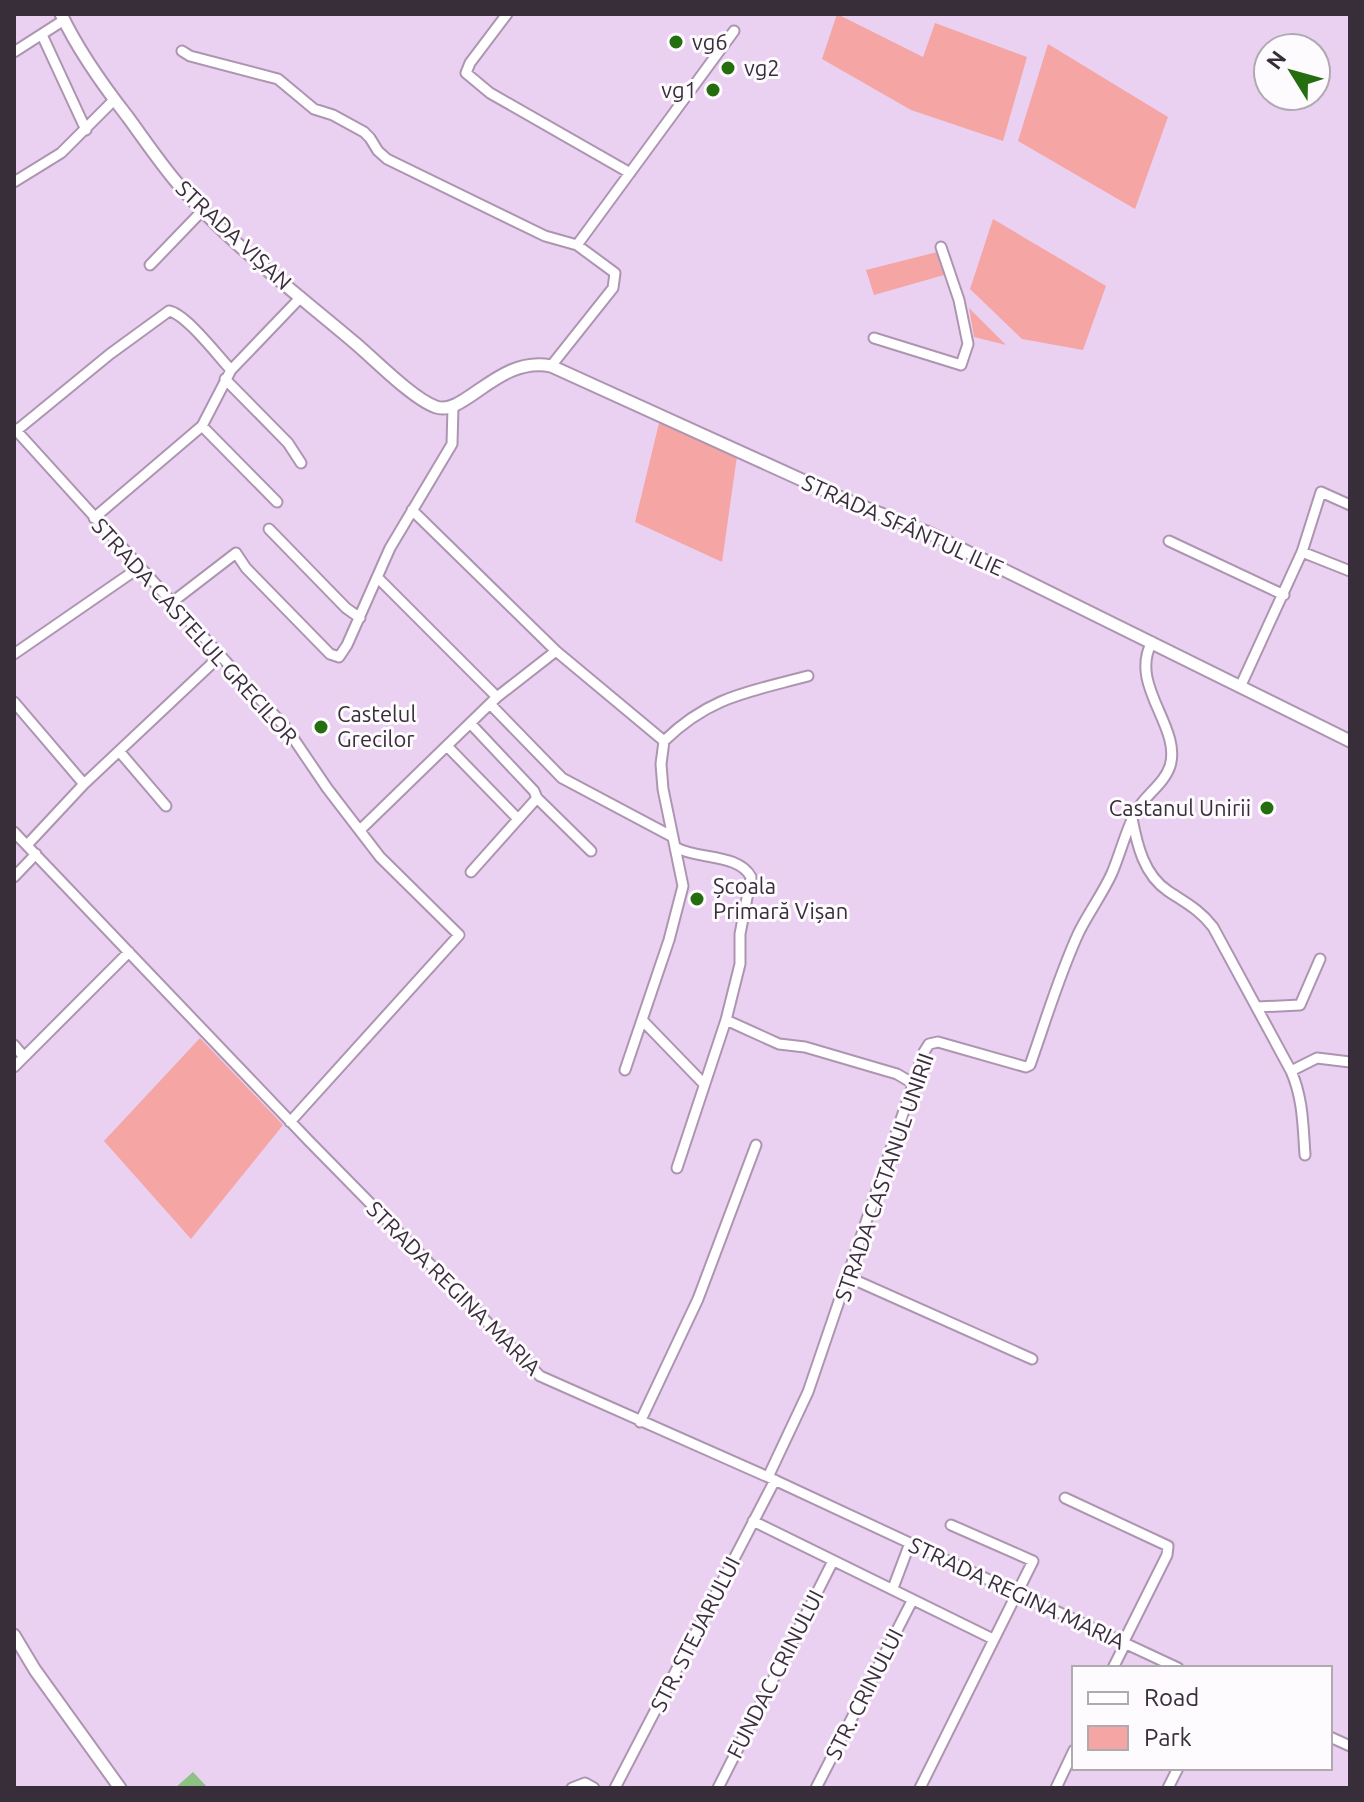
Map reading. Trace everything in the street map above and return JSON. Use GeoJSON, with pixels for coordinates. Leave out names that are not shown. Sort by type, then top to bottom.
{"type":"FeatureCollection","features":[{"type":"Feature","properties":{"kind":"street"},"geometry":{"type":"LineString","coordinates":[[507,14],[470,63],[466,73],[471,80],[630,173]]}},
{"type":"Feature","properties":{"kind":"street"},"geometry":{"type":"LineString","coordinates":[[14,52],[42,35],[62,17]]}},
{"type":"Feature","properties":{"kind":"street","name":"STRADA VIȘAN"},"geometry":{"type":"LineString","coordinates":[[62,17],[114,100],[178,184],[203,210],[422,398],[438,408],[453,407]]}},
{"type":"Feature","properties":{"kind":"street"},"geometry":{"type":"LineString","coordinates":[[577,245],[734,31]]}},
{"type":"Feature","properties":{"kind":"street"},"geometry":{"type":"LineString","coordinates":[[42,35],[86,130]]}},
{"type":"Feature","properties":{"kind":"street"},"geometry":{"type":"LineString","coordinates":[[182,51],[278,79],[314,109],[333,115],[364,132],[387,159],[545,236],[577,245],[615,273],[615,282],[551,366]]}},
{"type":"Feature","properties":{"kind":"street"},"geometry":{"type":"LineString","coordinates":[[14,182],[54,159],[114,100]]}},
{"type":"Feature","properties":{"kind":"street"},"geometry":{"type":"LineString","coordinates":[[150,265],[203,210]]}},
{"type":"Feature","properties":{"kind":"street"},"geometry":{"type":"LineString","coordinates":[[874,338],[961,365],[968,344],[959,300],[941,247]]}},
{"type":"Feature","properties":{"kind":"street"},"geometry":{"type":"LineString","coordinates":[[94,518],[202,426],[231,370],[301,297]]}},
{"type":"Feature","properties":{"kind":"street"},"geometry":{"type":"LineString","coordinates":[[15,430],[171,310],[231,370]]}},
{"type":"Feature","properties":{"kind":"street","name":"STRADA SFÂNTUL ILIE"},"geometry":{"type":"LineString","coordinates":[[453,407],[510,370],[526,364],[551,366],[846,500],[929,533],[1350,741]]}},
{"type":"Feature","properties":{"kind":"street"},"geometry":{"type":"LineString","coordinates":[[225,379],[288,443],[301,463]]}},
{"type":"Feature","properties":{"kind":"street"},"geometry":{"type":"LineString","coordinates":[[171,603],[236,553],[246,568],[334,657],[339,657],[360,618],[390,548],[452,444],[453,407]]}},
{"type":"Feature","properties":{"kind":"street"},"geometry":{"type":"LineString","coordinates":[[202,426],[277,502]]}},
{"type":"Feature","properties":{"kind":"street","name":"STRADA CASTELUL GRECILOR"},"geometry":{"type":"LineString","coordinates":[[15,430],[287,729],[380,857],[459,935],[290,1122]]}},
{"type":"Feature","properties":{"kind":"street"},"geometry":{"type":"LineString","coordinates":[[1241,685],[1302,552],[1321,492],[1350,505]]}},
{"type":"Feature","properties":{"kind":"street"},"geometry":{"type":"LineString","coordinates":[[412,510],[556,651],[664,741]]}},
{"type":"Feature","properties":{"kind":"street"},"geometry":{"type":"LineString","coordinates":[[269,529],[346,608],[360,618]]}},
{"type":"Feature","properties":{"kind":"street"},"geometry":{"type":"LineString","coordinates":[[1169,541],[1284,595]]}},
{"type":"Feature","properties":{"kind":"street"},"geometry":{"type":"LineString","coordinates":[[1302,552],[1350,571]]}},
{"type":"Feature","properties":{"kind":"street"},"geometry":{"type":"LineString","coordinates":[[14,654],[140,567]]}},
{"type":"Feature","properties":{"kind":"street"},"geometry":{"type":"LineString","coordinates":[[378,578],[562,778],[674,842],[686,854],[735,863],[749,872],[751,877],[740,934],[740,964],[726,1020],[677,1168]]}},
{"type":"Feature","properties":{"kind":"street","name":"STRADA CASTANUL UNIRII"},"geometry":{"type":"LineString","coordinates":[[771,1479],[808,1392],[924,1052],[934,1042],[947,1043],[1026,1067],[1030,1065],[1061,974],[1080,930],[1111,875],[1132,818],[1167,773],[1171,758],[1168,736],[1154,704],[1147,677],[1146,660],[1152,642]]}},
{"type":"Feature","properties":{"kind":"street"},"geometry":{"type":"LineString","coordinates":[[360,830],[493,700],[556,651]]}},
{"type":"Feature","properties":{"kind":"street"},"geometry":{"type":"LineString","coordinates":[[27,845],[84,784],[220,656]]}},
{"type":"Feature","properties":{"kind":"street"},"geometry":{"type":"LineString","coordinates":[[625,1070],[643,1021],[683,886],[663,789],[661,764],[664,741],[703,709],[735,694],[808,676]]}},
{"type":"Feature","properties":{"kind":"street"},"geometry":{"type":"LineString","coordinates":[[14,702],[84,784]]}},
{"type":"Feature","properties":{"kind":"street"},"geometry":{"type":"LineString","coordinates":[[470,723],[534,791],[537,798],[591,851]]}},
{"type":"Feature","properties":{"kind":"street"},"geometry":{"type":"LineString","coordinates":[[447,746],[518,819]]}},
{"type":"Feature","properties":{"kind":"street"},"geometry":{"type":"LineString","coordinates":[[119,751],[166,806]]}},
{"type":"Feature","properties":{"kind":"street"},"geometry":{"type":"LineString","coordinates":[[471,872],[537,798]]}},
{"type":"Feature","properties":{"kind":"street"},"geometry":{"type":"LineString","coordinates":[[1132,818],[1148,870],[1163,887],[1202,913],[1213,927],[1291,1071],[1298,1086],[1305,1155]]}},
{"type":"Feature","properties":{"kind":"street","name":"STRADA REGINA MARIA"},"geometry":{"type":"LineString","coordinates":[[14,832],[530,1369],[553,1383],[771,1479],[1174,1666]]}},
{"type":"Feature","properties":{"kind":"street"},"geometry":{"type":"LineString","coordinates":[[14,877],[36,854]]}},
{"type":"Feature","properties":{"kind":"street"},"geometry":{"type":"LineString","coordinates":[[14,1067],[129,952]]}},
{"type":"Feature","properties":{"kind":"street"},"geometry":{"type":"LineString","coordinates":[[1257,1007],[1300,1005],[1320,959]]}},
{"type":"Feature","properties":{"kind":"street"},"geometry":{"type":"LineString","coordinates":[[726,1020],[779,1044],[805,1047],[897,1074],[914,1084]]}},
{"type":"Feature","properties":{"kind":"street"},"geometry":{"type":"LineString","coordinates":[[643,1021],[704,1084]]}},
{"type":"Feature","properties":{"kind":"street"},"geometry":{"type":"LineString","coordinates":[[14,1045],[24,1057]]}},
{"type":"Feature","properties":{"kind":"street"},"geometry":{"type":"LineString","coordinates":[[1291,1071],[1317,1058],[1350,1062]]}},
{"type":"Feature","properties":{"kind":"street"},"geometry":{"type":"LineString","coordinates":[[640,1422],[698,1299],[756,1145]]}},
{"type":"Feature","properties":{"kind":"street"},"geometry":{"type":"LineString","coordinates":[[848,1277],[1032,1359]]}},
{"type":"Feature","properties":{"kind":"street","name":"STR. STEJARULUI"},"geometry":{"type":"LineString","coordinates":[[615,1788],[753,1521],[771,1479]]}},
{"type":"Feature","properties":{"kind":"street"},"geometry":{"type":"LineString","coordinates":[[1065,1498],[1168,1546],[1167,1555],[1114,1666]]}},
{"type":"Feature","properties":{"kind":"street"},"geometry":{"type":"LineString","coordinates":[[753,1521],[993,1639]]}},
{"type":"Feature","properties":{"kind":"street"},"geometry":{"type":"LineString","coordinates":[[920,1788],[1033,1561],[951,1525]]}},
{"type":"Feature","properties":{"kind":"street"},"geometry":{"type":"LineString","coordinates":[[893,1588],[910,1543]]}},
{"type":"Feature","properties":{"kind":"street","name":"FUNDAC CRINULUI"},"geometry":{"type":"LineString","coordinates":[[718,1788],[833,1561]]}},
{"type":"Feature","properties":{"kind":"street","name":"STR. CRINULUI"},"geometry":{"type":"LineString","coordinates":[[816,1788],[912,1601]]}},
{"type":"Feature","properties":{"kind":"street"},"geometry":{"type":"LineString","coordinates":[[14,1635],[35,1670],[120,1788]]}},
{"type":"Feature","properties":{"kind":"street"},"geometry":{"type":"LineString","coordinates":[[1056,1788],[1072,1754]]}},
{"type":"Feature","properties":{"kind":"street"},"geometry":{"type":"LineString","coordinates":[[1168,1788],[1177,1770]]}},
{"type":"Feature","properties":{"kind":"street"},"geometry":{"type":"LineString","coordinates":[[572,1788],[585,1783],[594,1788]]}},
{"type":"Feature","properties":{"kind":"green space"},"geometry":{"type":"Polygon","coordinates":[[[837,14],[923,57],[935,23],[1027,57],[1003,141],[911,110],[822,59],[837,14]]]}},
{"type":"Feature","properties":{"kind":"green space"},"geometry":{"type":"Polygon","coordinates":[[[1048,44],[1168,117],[1135,209],[1018,141],[1048,44]]]}},
{"type":"Feature","properties":{"kind":"green space"},"geometry":{"type":"Polygon","coordinates":[[[993,219],[1106,286],[1083,350],[1022,339],[970,289],[993,219]]]}},
{"type":"Feature","properties":{"kind":"green space"},"geometry":{"type":"Polygon","coordinates":[[[937,252],[944,275],[874,295],[866,270],[937,252]]]}},
{"type":"Feature","properties":{"kind":"green space"},"geometry":{"type":"Polygon","coordinates":[[[969,308],[1006,345],[974,337],[969,308]]]}},
{"type":"Feature","properties":{"kind":"green space"},"geometry":{"type":"Polygon","coordinates":[[[660,419],[737,456],[722,562],[635,522],[660,419]]]}},
{"type":"Feature","properties":{"kind":"green space"},"geometry":{"type":"Polygon","coordinates":[[[200,1038],[283,1125],[191,1239],[104,1141],[200,1038]]]}},
{"type":"Feature","properties":{"kind":"shaded area"},"geometry":{"type":"Polygon","coordinates":[[[193,1772],[208,1788],[175,1788],[193,1772]]]}},
{"type":"Feature","properties":{"kind":"place","name":"vg6"},"geometry":{"type":"Point","coordinates":[676,42]}},
{"type":"Feature","properties":{"kind":"place","name":"vg2"},"geometry":{"type":"Point","coordinates":[728,68]}},
{"type":"Feature","properties":{"kind":"place","name":"vg1"},"geometry":{"type":"Point","coordinates":[713,90]}},
{"type":"Feature","properties":{"kind":"place","name":"Castelul Grecilor"},"geometry":{"type":"Point","coordinates":[321,727]}},
{"type":"Feature","properties":{"kind":"place","name":"Castanul Unirii"},"geometry":{"type":"Point","coordinates":[1267,808]}},
{"type":"Feature","properties":{"kind":"place","name":"Școala Primară Vișan"},"geometry":{"type":"Point","coordinates":[697,899]}}]}
